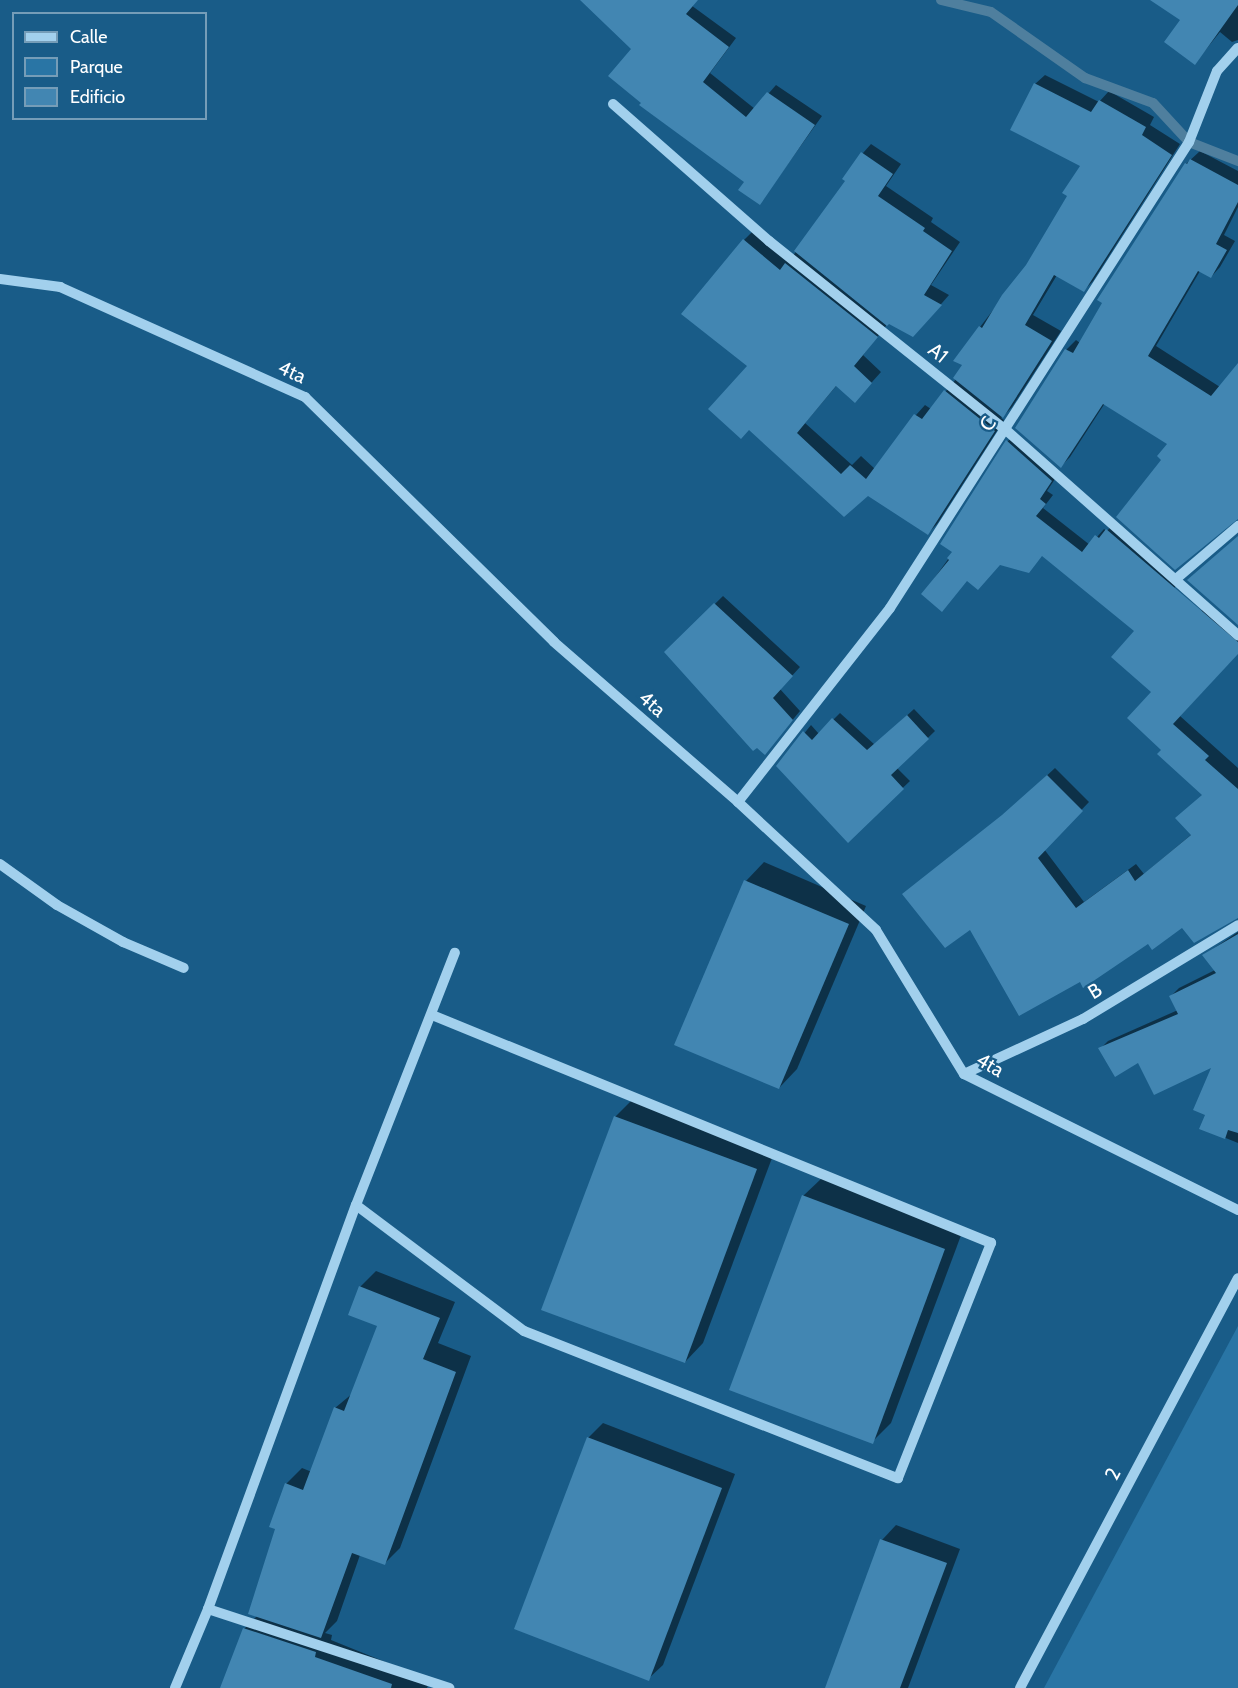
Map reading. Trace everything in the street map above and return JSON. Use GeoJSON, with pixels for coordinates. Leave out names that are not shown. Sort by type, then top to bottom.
{"type":"FeatureCollection","features":[{"type":"Feature","properties":{"kind":"street","name":"C"},"geometry":{"type":"LineString","coordinates":[[738,802],[890,608],[1006,430],[1188,142],[1217,71],[1238,48]]}},
{"type":"Feature","properties":{"kind":"street","name":"A1"},"geometry":{"type":"LineString","coordinates":[[613,104],[770,241],[1006,430],[1238,634]]}},
{"type":"Feature","properties":{"kind":"street","name":"4ta"},"geometry":{"type":"LineString","coordinates":[[0,279],[60,287],[305,397],[554,642],[738,802],[876,930],[964,1074],[1238,1210]]}},
{"type":"Feature","properties":{"kind":"street"},"geometry":{"type":"LineString","coordinates":[[1176,579],[1238,526]]}},
{"type":"Feature","properties":{"kind":"street"},"geometry":{"type":"LineString","coordinates":[[0,864],[57,905],[123,942],[184,968]]}},
{"type":"Feature","properties":{"kind":"street","name":"B"},"geometry":{"type":"LineString","coordinates":[[964,1074],[1083,1019],[1238,925]]}},
{"type":"Feature","properties":{"kind":"street"},"geometry":{"type":"LineString","coordinates":[[176,1688],[208,1609],[356,1205],[432,1015],[454,953]]}},
{"type":"Feature","properties":{"kind":"street"},"geometry":{"type":"LineString","coordinates":[[356,1205],[524,1331],[898,1478],[991,1243],[432,1015]]}},
{"type":"Feature","properties":{"kind":"street","name":"2"},"geometry":{"type":"LineString","coordinates":[[1020,1688],[1238,1278]]}},
{"type":"Feature","properties":{"kind":"street"},"geometry":{"type":"LineString","coordinates":[[208,1609],[449,1688]]}},
{"type":"Feature","properties":{"kind":"green space"},"geometry":{"type":"Polygon","coordinates":[[[1238,1326],[1238,1688],[1044,1688],[1238,1326]]]}},
{"type":"Feature","properties":{"kind":"building"},"geometry":{"type":"Polygon","coordinates":[[[580,0],[698,0],[686,14],[729,47],[703,82],[746,117],[767,92],[815,125],[760,205],[738,190],[744,182],[639,105],[641,103],[608,76],[631,49],[580,0]]]}},
{"type":"Feature","properties":{"kind":"building"},"geometry":{"type":"Polygon","coordinates":[[[1150,0],[1238,0],[1238,5],[1195,65],[1164,42],[1180,20],[1150,0]]]}},
{"type":"Feature","properties":{"kind":"building"},"geometry":{"type":"Polygon","coordinates":[[[1034,83],[1091,112],[1099,100],[1146,127],[1142,135],[1172,155],[1084,292],[1054,275],[1025,325],[1052,341],[1003,418],[953,378],[962,365],[953,361],[979,326],[982,328],[1002,295],[1026,265],[1067,196],[1062,193],[1080,166],[1010,130],[1034,83]]]}},
{"type":"Feature","properties":{"kind":"building"},"geometry":{"type":"Polygon","coordinates":[[[861,152],[893,174],[878,196],[925,228],[923,231],[952,251],[924,295],[942,305],[913,337],[889,324],[887,326],[794,251],[845,181],[842,179],[861,152]]]}},
{"type":"Feature","properties":{"kind":"building"},"geometry":{"type":"Polygon","coordinates":[[[1190,159],[1238,185],[1238,202],[1216,244],[1227,250],[1211,278],[1198,271],[1148,356],[1211,396],[1238,363],[1238,519],[1175,570],[1116,517],[1161,460],[1157,456],[1167,444],[1103,404],[1061,468],[1015,428],[1065,349],[1073,353],[1102,303],[1097,300],[1185,163],[1187,164],[1190,159]]]}},
{"type":"Feature","properties":{"kind":"building"},"geometry":{"type":"Polygon","coordinates":[[[743,239],[780,270],[785,263],[878,337],[854,366],[872,383],[855,403],[836,386],[797,433],[841,474],[850,465],[866,479],[914,414],[922,419],[944,390],[995,431],[928,535],[868,496],[844,517],[749,430],[741,439],[708,409],[747,366],[681,314],[743,239]]]}},
{"type":"Feature","properties":{"kind":"building"},"geometry":{"type":"Polygon","coordinates":[[[1006,440],[1052,481],[1040,499],[1046,504],[1036,516],[1082,552],[1095,535],[1099,538],[1106,529],[1238,642],[1238,654],[1173,724],[1209,756],[1205,760],[1238,789],[1238,918],[1194,943],[1182,928],[1152,950],[1148,944],[1083,988],[1080,982],[1019,1016],[970,930],[945,948],[902,894],[1002,815],[1047,775],[1083,811],[1038,858],[1076,908],[1128,870],[1135,881],[1191,835],[1175,818],[1202,795],[1157,754],[1161,750],[1127,718],[1151,692],[1111,657],[1134,631],[1042,556],[1029,573],[1000,565],[978,590],[967,581],[942,612],[921,594],[949,560],[947,558],[952,552],[940,544],[1006,440]]]}},
{"type":"Feature","properties":{"kind":"building"},"geometry":{"type":"Polygon","coordinates":[[[1238,536],[1238,625],[1187,580],[1238,536]]]}},
{"type":"Feature","properties":{"kind":"building"},"geometry":{"type":"Polygon","coordinates":[[[714,603],[793,676],[773,698],[793,720],[765,755],[757,748],[753,751],[664,652],[714,603]]]}},
{"type":"Feature","properties":{"kind":"building"},"geometry":{"type":"Polygon","coordinates":[[[907,715],[929,739],[891,775],[904,789],[848,843],[776,766],[803,731],[812,740],[832,718],[867,750],[907,715]]]}},
{"type":"Feature","properties":{"kind":"building"},"geometry":{"type":"Polygon","coordinates":[[[744,880],[849,924],[779,1089],[674,1045],[744,880]]]}},
{"type":"Feature","properties":{"kind":"building"},"geometry":{"type":"Polygon","coordinates":[[[1238,934],[1238,1133],[1228,1130],[1225,1139],[1199,1129],[1205,1115],[1193,1110],[1211,1068],[1154,1095],[1138,1063],[1115,1077],[1098,1048],[1178,1014],[1169,996],[1216,973],[1202,955],[1238,934]]]}},
{"type":"Feature","properties":{"kind":"building"},"geometry":{"type":"Polygon","coordinates":[[[614,1116],[757,1169],[685,1363],[541,1310],[614,1116]]]}},
{"type":"Feature","properties":{"kind":"building"},"geometry":{"type":"Polygon","coordinates":[[[802,1195],[945,1249],[873,1444],[729,1390],[802,1195]]]}},
{"type":"Feature","properties":{"kind":"building"},"geometry":{"type":"Polygon","coordinates":[[[359,1286],[440,1318],[423,1359],[456,1372],[385,1565],[352,1553],[321,1638],[248,1614],[275,1529],[269,1527],[285,1483],[303,1490],[334,1407],[344,1411],[377,1326],[348,1315],[359,1286]]]}},
{"type":"Feature","properties":{"kind":"building"},"geometry":{"type":"Polygon","coordinates":[[[587,1437],[722,1488],[649,1681],[514,1629],[587,1437]]]}},
{"type":"Feature","properties":{"kind":"building"},"geometry":{"type":"Polygon","coordinates":[[[880,1539],[947,1563],[900,1688],[825,1688],[880,1539]]]}},
{"type":"Feature","properties":{"kind":"building"},"geometry":{"type":"Polygon","coordinates":[[[243,1628],[316,1652],[315,1657],[392,1684],[391,1688],[220,1688],[243,1628]]]}},
{"type":"Feature","properties":{"kind":"waterway"},"geometry":{"type":"LineString","coordinates":[[941,0],[991,12],[1085,78],[1153,103],[1189,142],[1238,161]]}}]}
